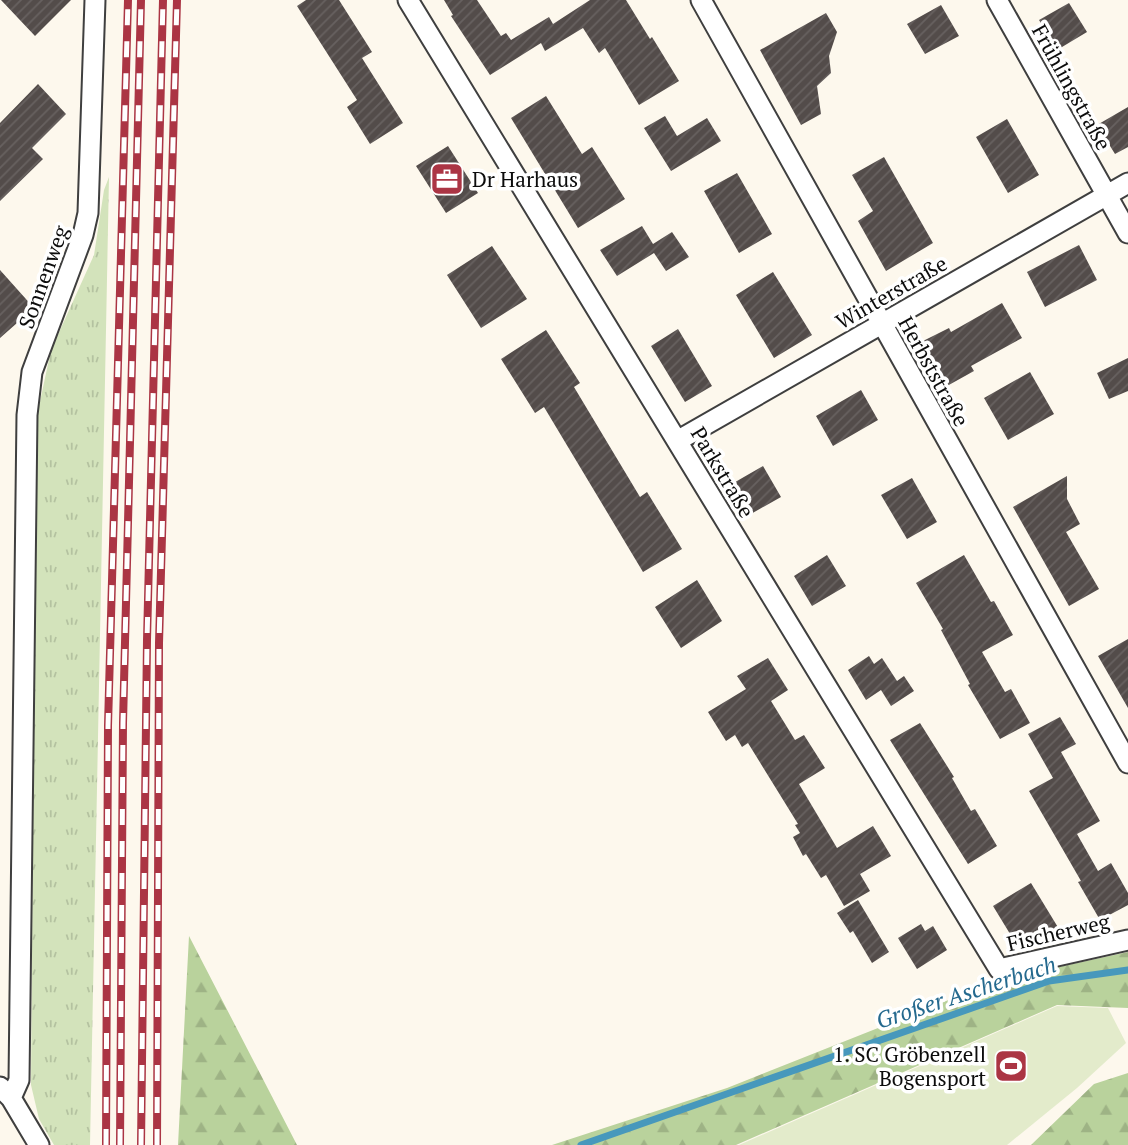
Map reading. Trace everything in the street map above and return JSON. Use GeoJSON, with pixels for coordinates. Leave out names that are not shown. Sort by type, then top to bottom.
{"type":"FeatureCollection","features":[{"type":"Feature","properties":{"kind":"street","name":"Sonnenweg"},"geometry":{"type":"LineString","coordinates":[[38,1144],[5,1093],[19,1080],[27,415],[32,372],[83,235],[88,213],[95,0]]}},
{"type":"Feature","properties":{"kind":"street","name":"Parkstraße"},"geometry":{"type":"LineString","coordinates":[[408,0],[999,969]]}},
{"type":"Feature","properties":{"kind":"street","name":"Herbststraße"},"geometry":{"type":"LineString","coordinates":[[701,0],[1128,763]]}},
{"type":"Feature","properties":{"kind":"street","name":"Frühlingstraße"},"geometry":{"type":"LineString","coordinates":[[1004,3],[1128,233]]}},
{"type":"Feature","properties":{"kind":"street","name":"Winterstraße"},"geometry":{"type":"LineString","coordinates":[[677,441],[1128,183]]}},
{"type":"Feature","properties":{"kind":"street","name":"Fischerweg"},"geometry":{"type":"LineString","coordinates":[[999,969],[1128,940]]}},
{"type":"Feature","properties":{"kind":"green space"},"geometry":{"type":"Polygon","coordinates":[[[109,177],[90,1145],[54,1145],[39,1119],[31,1085],[36,420],[51,350],[94,255],[104,190],[109,177]]]}},
{"type":"Feature","properties":{"kind":"green space"},"geometry":{"type":"Polygon","coordinates":[[[189,936],[297,1145],[178,1145],[189,936]]]}},
{"type":"Feature","properties":{"kind":"green space"},"geometry":{"type":"Polygon","coordinates":[[[1128,952],[1128,1008],[1057,1005],[736,1145],[552,1145],[727,1088],[999,980],[1128,952]]]}},
{"type":"Feature","properties":{"kind":"green space","name":"1. SC Gröbenzell Bogensport"},"geometry":{"type":"Polygon","coordinates":[[[1057,1006],[1108,1008],[1126,1043],[1077,1088],[1007,1145],[739,1145],[1057,1006]]]}},
{"type":"Feature","properties":{"kind":"green space"},"geometry":{"type":"Polygon","coordinates":[[[1128,1073],[1128,1145],[1031,1145],[1094,1084],[1128,1073]]]}},
{"type":"Feature","properties":{"kind":"building"},"geometry":{"type":"Polygon","coordinates":[[[1,0],[71,0],[35,36],[1,0]]]}},
{"type":"Feature","properties":{"kind":"building"},"geometry":{"type":"Polygon","coordinates":[[[306,0],[339,0],[372,52],[362,58],[403,123],[370,144],[347,107],[357,100],[297,6],[306,0]]]}},
{"type":"Feature","properties":{"kind":"building"},"geometry":{"type":"Polygon","coordinates":[[[444,0],[477,0],[501,36],[506,33],[511,40],[549,17],[553,24],[590,0],[626,0],[679,81],[639,105],[605,48],[599,53],[583,28],[545,51],[541,43],[490,75],[451,16],[453,15],[444,0]]]}},
{"type":"Feature","properties":{"kind":"building"},"geometry":{"type":"Polygon","coordinates":[[[1069,3],[1087,32],[1057,50],[1039,20],[1069,3]]]}},
{"type":"Feature","properties":{"kind":"building"},"geometry":{"type":"Polygon","coordinates":[[[941,5],[959,36],[925,54],[907,24],[941,5]]]}},
{"type":"Feature","properties":{"kind":"building"},"geometry":{"type":"Polygon","coordinates":[[[826,13],[837,32],[829,56],[831,73],[817,86],[821,114],[801,125],[760,50],[826,13]]]}},
{"type":"Feature","properties":{"kind":"building"},"geometry":{"type":"Polygon","coordinates":[[[38,84],[66,114],[32,148],[43,159],[0,201],[0,123],[38,84]]]}},
{"type":"Feature","properties":{"kind":"building"},"geometry":{"type":"Polygon","coordinates":[[[546,96],[582,154],[592,147],[625,199],[578,228],[511,118],[546,96]]]}},
{"type":"Feature","properties":{"kind":"building"},"geometry":{"type":"Polygon","coordinates":[[[1128,107],[1128,147],[1115,154],[1097,125],[1128,107]]]}},
{"type":"Feature","properties":{"kind":"building"},"geometry":{"type":"Polygon","coordinates":[[[665,116],[677,136],[707,118],[721,141],[671,171],[644,128],[665,116]]]}},
{"type":"Feature","properties":{"kind":"building"},"geometry":{"type":"Polygon","coordinates":[[[1007,119],[1039,175],[1008,193],[976,137],[1007,119]]]}},
{"type":"Feature","properties":{"kind":"building","name":"Dr Harhaus"},"geometry":{"type":"Polygon","coordinates":[[[448,146],[478,193],[446,213],[416,166],[448,146]]]}},
{"type":"Feature","properties":{"kind":"building"},"geometry":{"type":"Polygon","coordinates":[[[884,157],[933,243],[886,271],[858,221],[873,211],[852,175],[884,157]]]}},
{"type":"Feature","properties":{"kind":"building"},"geometry":{"type":"Polygon","coordinates":[[[737,173],[772,234],[739,253],[704,191],[737,173]]]}},
{"type":"Feature","properties":{"kind":"building"},"geometry":{"type":"Polygon","coordinates":[[[642,226],[653,244],[672,232],[689,257],[666,271],[654,253],[617,276],[600,250],[642,226]]]}},
{"type":"Feature","properties":{"kind":"building"},"geometry":{"type":"Polygon","coordinates":[[[1079,245],[1097,280],[1045,307],[1027,272],[1079,245]]]}},
{"type":"Feature","properties":{"kind":"building"},"geometry":{"type":"Polygon","coordinates":[[[492,246],[527,299],[481,328],[447,275],[492,246]]]}},
{"type":"Feature","properties":{"kind":"building"},"geometry":{"type":"Polygon","coordinates":[[[0,270],[34,308],[0,338],[0,270]]]}},
{"type":"Feature","properties":{"kind":"building"},"geometry":{"type":"Polygon","coordinates":[[[773,272],[812,335],[774,358],[736,295],[773,272]]]}},
{"type":"Feature","properties":{"kind":"building"},"geometry":{"type":"Polygon","coordinates":[[[1002,303],[1022,338],[971,366],[974,371],[947,386],[921,342],[949,328],[951,332],[1002,303]]]}},
{"type":"Feature","properties":{"kind":"building"},"geometry":{"type":"Polygon","coordinates":[[[678,329],[712,386],[685,402],[651,346],[678,329]]]}},
{"type":"Feature","properties":{"kind":"building"},"geometry":{"type":"Polygon","coordinates":[[[546,330],[580,383],[574,387],[640,497],[647,492],[682,549],[643,572],[544,407],[535,413],[501,359],[546,330]]]}},
{"type":"Feature","properties":{"kind":"building"},"geometry":{"type":"Polygon","coordinates":[[[1128,358],[1128,391],[1109,399],[1097,373],[1128,358]]]}},
{"type":"Feature","properties":{"kind":"building"},"geometry":{"type":"Polygon","coordinates":[[[1030,372],[1054,414],[1008,440],[984,398],[1030,372]]]}},
{"type":"Feature","properties":{"kind":"building"},"geometry":{"type":"Polygon","coordinates":[[[861,390],[878,420],[833,446],[816,416],[861,390]]]}},
{"type":"Feature","properties":{"kind":"building"},"geometry":{"type":"Polygon","coordinates":[[[763,466],[781,497],[749,515],[730,485],[763,466]]]}},
{"type":"Feature","properties":{"kind":"building"},"geometry":{"type":"Polygon","coordinates":[[[1067,476],[1067,499],[1080,524],[1066,532],[1099,589],[1069,606],[1013,507],[1067,476]]]}},
{"type":"Feature","properties":{"kind":"building"},"geometry":{"type":"Polygon","coordinates":[[[912,478],[937,522],[907,539],[881,495],[912,478]]]}},
{"type":"Feature","properties":{"kind":"building"},"geometry":{"type":"Polygon","coordinates":[[[827,555],[846,586],[812,606],[794,576],[827,555]]]}},
{"type":"Feature","properties":{"kind":"building"},"geometry":{"type":"Polygon","coordinates":[[[964,555],[1013,635],[982,652],[1005,692],[1011,689],[1030,723],[1000,739],[968,685],[970,684],[941,630],[943,629],[916,583],[964,555]]]}},
{"type":"Feature","properties":{"kind":"building"},"geometry":{"type":"Polygon","coordinates":[[[697,580],[722,621],[681,648],[655,607],[697,580]]]}},
{"type":"Feature","properties":{"kind":"building"},"geometry":{"type":"Polygon","coordinates":[[[1128,639],[1128,708],[1098,656],[1128,639]]]}},
{"type":"Feature","properties":{"kind":"building"},"geometry":{"type":"Polygon","coordinates":[[[869,656],[874,664],[882,658],[897,681],[904,676],[914,691],[891,706],[881,690],[866,700],[848,670],[869,656]]]}},
{"type":"Feature","properties":{"kind":"building"},"geometry":{"type":"Polygon","coordinates":[[[768,658],[788,690],[771,701],[795,740],[804,735],[825,768],[799,784],[837,848],[873,826],[891,856],[860,874],[870,891],[844,906],[826,875],[821,878],[806,854],[803,856],[793,837],[800,833],[795,825],[798,824],[748,743],[742,747],[735,735],[726,741],[708,712],[746,689],[737,676],[768,658]]]}},
{"type":"Feature","properties":{"kind":"building"},"geometry":{"type":"Polygon","coordinates":[[[1060,717],[1076,744],[1061,752],[1100,821],[1077,834],[1098,871],[1111,863],[1128,893],[1128,905],[1100,920],[1078,882],[1081,881],[1029,791],[1053,778],[1028,734],[1060,717]]]}},
{"type":"Feature","properties":{"kind":"building"},"geometry":{"type":"Polygon","coordinates":[[[920,723],[954,777],[952,778],[971,811],[975,809],[997,846],[968,864],[890,740],[920,723]]]}},
{"type":"Feature","properties":{"kind":"building"},"geometry":{"type":"Polygon","coordinates":[[[1031,883],[1059,929],[1021,952],[993,906],[1031,883]]]}},
{"type":"Feature","properties":{"kind":"building"},"geometry":{"type":"Polygon","coordinates":[[[858,900],[889,952],[872,963],[853,931],[850,933],[837,913],[858,900]]]}},
{"type":"Feature","properties":{"kind":"building"},"geometry":{"type":"Polygon","coordinates":[[[921,924],[925,931],[933,926],[947,950],[917,969],[898,938],[921,924]]]}},
{"type":"Feature","properties":{"kind":"waterway","name":"Großer Ascherbach"},"geometry":{"type":"LineString","coordinates":[[581,1145],[1049,981],[1128,970]]}},
{"type":"Feature","properties":{"kind":"railway"},"geometry":{"type":"LineString","coordinates":[[106,1145],[108,726],[128,0]]}},
{"type":"Feature","properties":{"kind":"railway"},"geometry":{"type":"LineString","coordinates":[[120,1145],[123,723],[141,0]]}},
{"type":"Feature","properties":{"kind":"railway"},"geometry":{"type":"LineString","coordinates":[[141,1145],[147,640],[163,0]]}},
{"type":"Feature","properties":{"kind":"railway"},"geometry":{"type":"LineString","coordinates":[[157,1145],[159,643],[177,0]]}},
{"type":"Feature","properties":{"kind":"place","name":"Dr Harhaus"},"geometry":{"type":"Point","coordinates":[447,179]}},
{"type":"Feature","properties":{"kind":"place","name":"1. SC Gröbenzell Bogensport"},"geometry":{"type":"Point","coordinates":[1011,1066]}}]}
